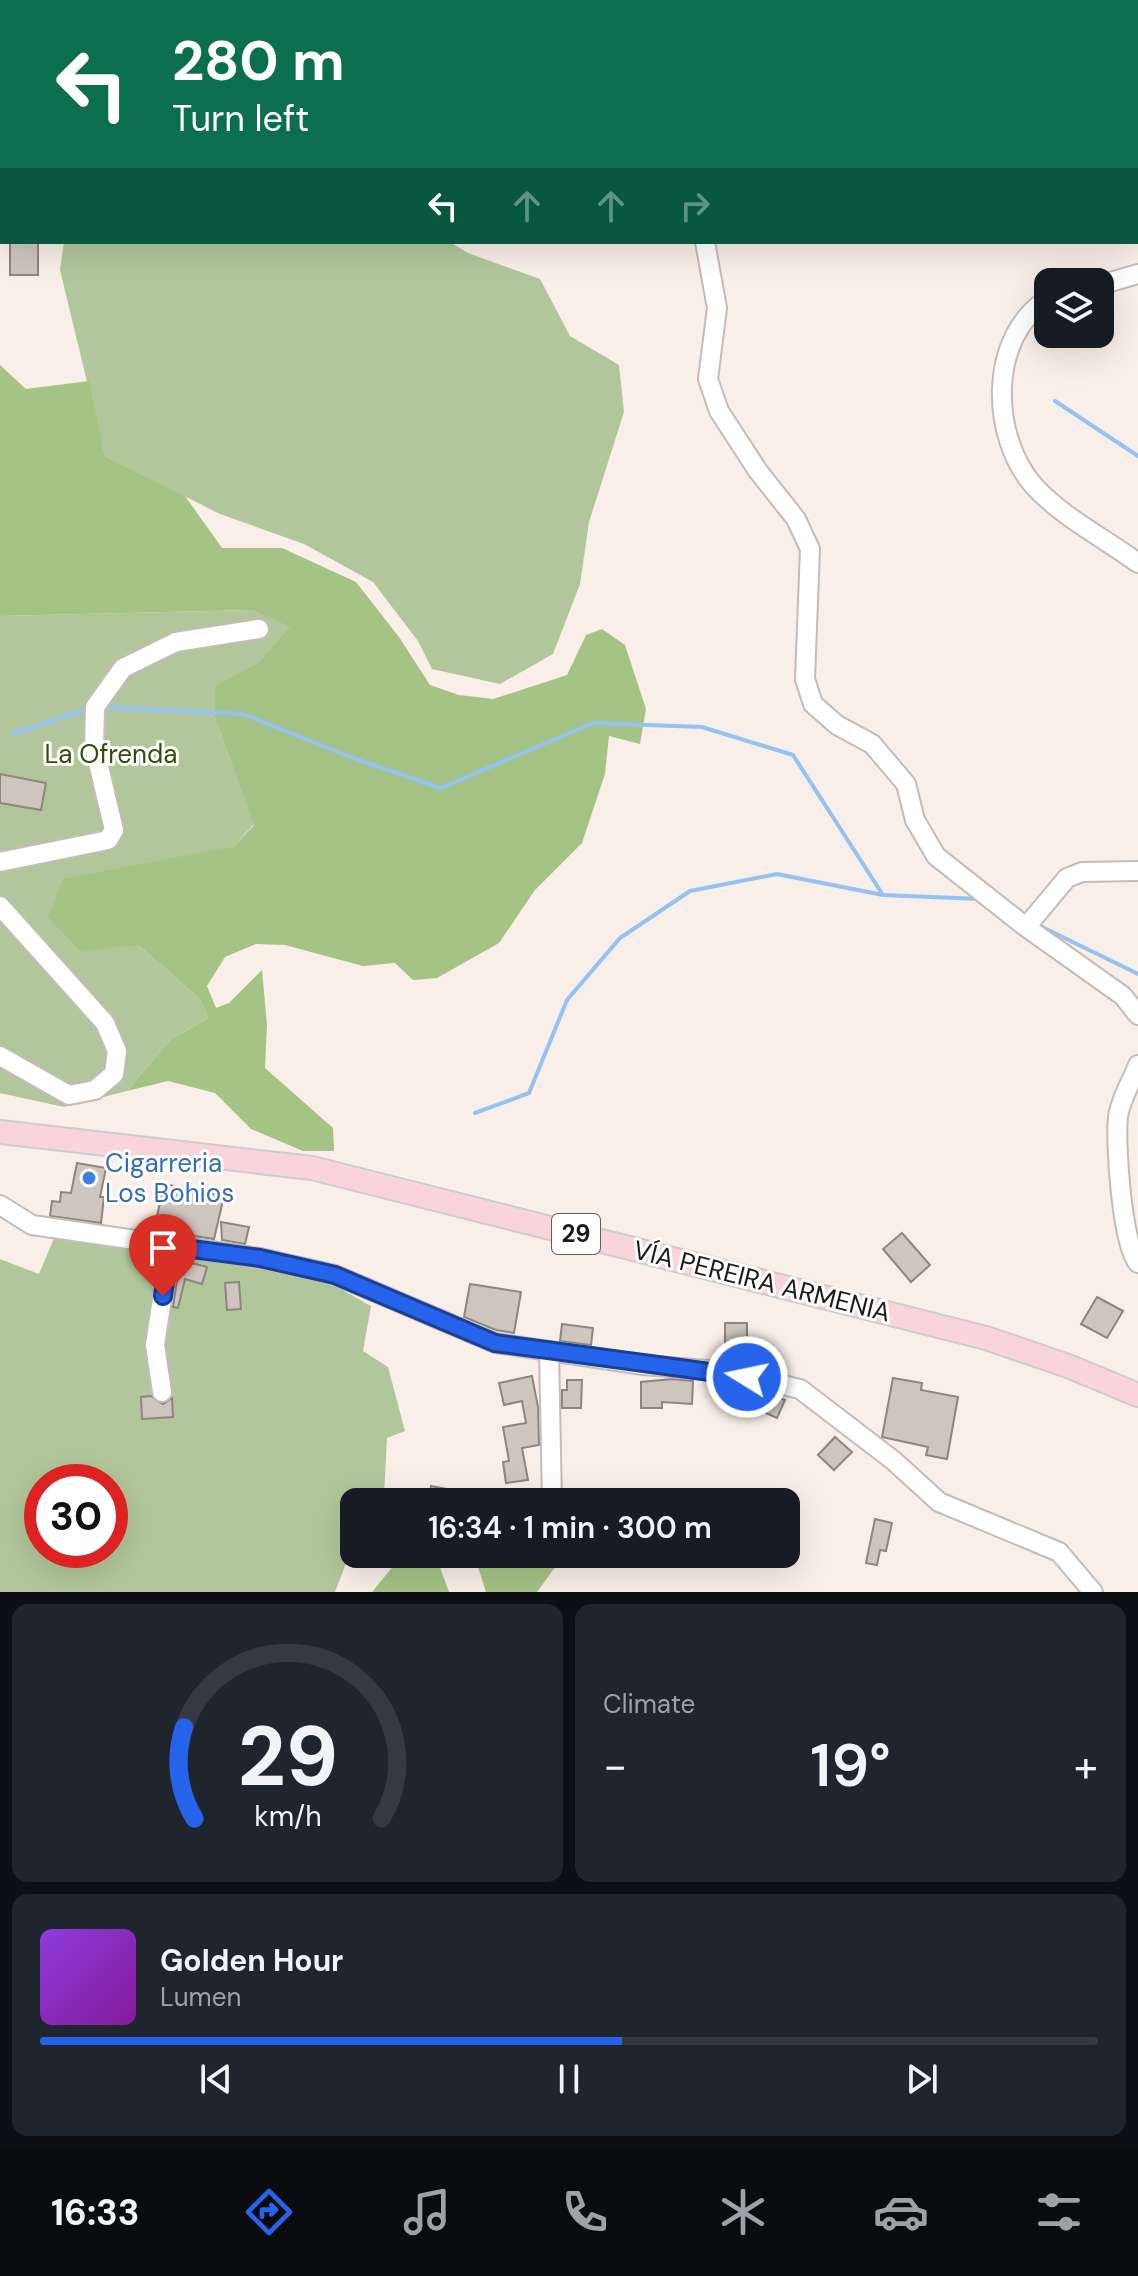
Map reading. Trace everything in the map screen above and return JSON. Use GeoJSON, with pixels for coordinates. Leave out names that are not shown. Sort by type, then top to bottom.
{"type":"FeatureCollection","features":[{"type":"Feature","properties":{"kind":"main road","name":"VÍA PEREIRA ARMENIA"},"geometry":{"type":"LineString","coordinates":[[0,1132],[312,1168],[986,1338],[1068,1366],[1138,1395]]}},
{"type":"Feature","properties":{"kind":"street"},"geometry":{"type":"LineString","coordinates":[[705,244],[717,308],[708,365],[719,411],[758,471],[796,519],[810,549],[805,679],[813,704],[837,725],[872,744],[906,784],[915,820],[936,856],[1026,927],[1123,996],[1138,1015]]}},
{"type":"Feature","properties":{"kind":"street"},"geometry":{"type":"LineString","coordinates":[[1114,281],[1138,274]]}},
{"type":"Feature","properties":{"kind":"street"},"geometry":{"type":"LineString","coordinates":[[1034,308],[1016,334],[1000,379],[1005,421],[1018,461],[1033,485],[1054,505],[1138,563]]}},
{"type":"Feature","properties":{"kind":"street"},"geometry":{"type":"LineString","coordinates":[[0,862],[108,840],[114,830],[94,746],[95,707],[123,668],[176,642],[259,629]]}},
{"type":"Feature","properties":{"kind":"street"},"geometry":{"type":"LineString","coordinates":[[1026,927],[1067,878],[1082,872],[1138,871]]}},
{"type":"Feature","properties":{"kind":"street"},"geometry":{"type":"LineString","coordinates":[[0,906],[105,1023],[117,1051],[114,1074],[95,1090],[69,1095],[0,1056]]}},
{"type":"Feature","properties":{"kind":"street"},"geometry":{"type":"LineString","coordinates":[[1138,1065],[1118,1114],[1117,1153],[1127,1236],[1138,1263]]}},
{"type":"Feature","properties":{"kind":"street"},"geometry":{"type":"LineString","coordinates":[[0,1205],[32,1225],[260,1258],[335,1275],[495,1343],[643,1365],[721,1371],[800,1389],[894,1461],[939,1502],[1059,1552],[1093,1592]]}},
{"type":"Feature","properties":{"kind":"street"},"geometry":{"type":"LineString","coordinates":[[162,1392],[155,1345],[170,1246]]}},
{"type":"Feature","properties":{"kind":"street"},"geometry":{"type":"LineString","coordinates":[[549,1351],[552,1488]]}},
{"type":"Feature","properties":{"kind":"green space"},"geometry":{"type":"Polygon","coordinates":[[[64,244],[453,244],[468,253],[540,279],[570,336],[619,365],[624,412],[589,522],[580,584],[553,654],[500,684],[432,669],[418,641],[373,582],[304,544],[220,514],[105,456],[60,270],[64,244]]]}},
{"type":"Feature","properties":{"kind":"green space"},"geometry":{"type":"Polygon","coordinates":[[[0,365],[26,389],[89,381],[105,456],[185,496],[222,548],[282,548],[356,582],[399,637],[430,685],[459,695],[493,699],[567,675],[586,635],[602,629],[625,645],[646,709],[640,744],[609,736],[605,774],[582,843],[535,890],[499,943],[437,978],[413,980],[395,963],[363,966],[285,945],[256,944],[225,957],[207,986],[216,1008],[229,1003],[262,970],[267,1025],[265,1068],[333,1128],[334,1151],[303,1151],[251,1129],[215,1093],[168,1081],[127,1091],[170,1040],[208,1018],[200,999],[138,945],[80,951],[48,917],[63,879],[234,846],[254,825],[215,718],[215,686],[257,663],[290,627],[252,610],[0,616],[0,365]]]}},
{"type":"Feature","properties":{"kind":"green space","name":"La Ofrenda"},"geometry":{"type":"Polygon","coordinates":[[[252,610],[291,627],[257,663],[215,687],[215,718],[254,824],[234,846],[160,863],[138,945],[200,999],[208,1018],[170,1040],[127,1091],[64,1107],[0,1093],[0,616],[252,610]]]}},
{"type":"Feature","properties":{"kind":"green space"},"geometry":{"type":"Polygon","coordinates":[[[55,1236],[345,1281],[344,1291],[371,1306],[363,1351],[388,1367],[405,1431],[387,1438],[384,1488],[340,1488],[340,1568],[344,1568],[335,1592],[0,1592],[0,1259],[39,1274],[55,1236]]]}},
{"type":"Feature","properties":{"kind":"green space"},"geometry":{"type":"Polygon","coordinates":[[[392,1568],[440,1568],[449,1592],[372,1592],[392,1568]]]}},
{"type":"Feature","properties":{"kind":"green space"},"geometry":{"type":"Polygon","coordinates":[[[478,1568],[555,1568],[537,1592],[486,1592],[478,1568]]]}},
{"type":"Feature","properties":{"kind":"building"},"geometry":{"type":"Polygon","coordinates":[[[10,244],[38,244],[38,275],[10,275],[10,244]]]}},
{"type":"Feature","properties":{"kind":"building"},"geometry":{"type":"Polygon","coordinates":[[[0,774],[46,783],[41,810],[0,803],[0,774]]]}},
{"type":"Feature","properties":{"kind":"building"},"geometry":{"type":"Polygon","coordinates":[[[77,1163],[106,1168],[100,1197],[104,1197],[101,1223],[50,1216],[52,1201],[60,1202],[61,1192],[71,1193],[77,1163]]]}},
{"type":"Feature","properties":{"kind":"building"},"geometry":{"type":"Polygon","coordinates":[[[164,1184],[224,1196],[214,1239],[154,1230],[164,1184]]]}},
{"type":"Feature","properties":{"kind":"building"},"geometry":{"type":"Polygon","coordinates":[[[221,1222],[249,1227],[245,1244],[222,1240],[221,1222]]]}},
{"type":"Feature","properties":{"kind":"building"},"geometry":{"type":"Polygon","coordinates":[[[902,1233],[930,1265],[911,1282],[883,1249],[902,1233]]]}},
{"type":"Feature","properties":{"kind":"building"},"geometry":{"type":"Polygon","coordinates":[[[180,1260],[207,1267],[202,1284],[185,1279],[178,1308],[173,1307],[180,1260]]]}},
{"type":"Feature","properties":{"kind":"building"},"geometry":{"type":"Polygon","coordinates":[[[239,1282],[241,1309],[227,1310],[225,1283],[239,1282]]]}},
{"type":"Feature","properties":{"kind":"building"},"geometry":{"type":"Polygon","coordinates":[[[470,1284],[521,1292],[514,1333],[496,1330],[464,1317],[470,1284]]]}},
{"type":"Feature","properties":{"kind":"building"},"geometry":{"type":"Polygon","coordinates":[[[1097,1297],[1123,1311],[1107,1338],[1081,1324],[1097,1297]]]}},
{"type":"Feature","properties":{"kind":"building"},"geometry":{"type":"Polygon","coordinates":[[[725,1323],[747,1323],[747,1355],[725,1355],[725,1323]]]}},
{"type":"Feature","properties":{"kind":"building"},"geometry":{"type":"Polygon","coordinates":[[[562,1324],[593,1328],[591,1345],[560,1341],[562,1324]]]}},
{"type":"Feature","properties":{"kind":"building"},"geometry":{"type":"Polygon","coordinates":[[[532,1376],[538,1407],[539,1445],[522,1448],[528,1480],[506,1483],[503,1462],[509,1461],[503,1427],[526,1423],[522,1401],[504,1405],[499,1383],[532,1376]]]}},
{"type":"Feature","properties":{"kind":"building"},"geometry":{"type":"Polygon","coordinates":[[[893,1378],[922,1383],[921,1390],[958,1397],[947,1459],[926,1455],[928,1447],[882,1437],[893,1378]]]}},
{"type":"Feature","properties":{"kind":"building"},"geometry":{"type":"Polygon","coordinates":[[[672,1379],[693,1381],[692,1404],[662,1402],[662,1408],[641,1408],[641,1382],[672,1379]]]}},
{"type":"Feature","properties":{"kind":"building"},"geometry":{"type":"Polygon","coordinates":[[[567,1380],[582,1380],[581,1408],[562,1408],[562,1390],[567,1390],[567,1380]]]}},
{"type":"Feature","properties":{"kind":"building"},"geometry":{"type":"Polygon","coordinates":[[[758,1392],[785,1400],[777,1418],[752,1407],[758,1392]]]}},
{"type":"Feature","properties":{"kind":"building"},"geometry":{"type":"Polygon","coordinates":[[[151,1396],[163,1404],[172,1398],[173,1417],[142,1419],[141,1397],[151,1396]]]}},
{"type":"Feature","properties":{"kind":"building"},"geometry":{"type":"Polygon","coordinates":[[[835,1437],[852,1452],[834,1470],[818,1455],[835,1437]]]}},
{"type":"Feature","properties":{"kind":"building"},"geometry":{"type":"Polygon","coordinates":[[[875,1519],[892,1523],[886,1551],[880,1550],[877,1565],[866,1563],[875,1519]]]}},
{"type":"Feature","properties":{"kind":"waterway"},"geometry":{"type":"LineString","coordinates":[[1055,401],[1138,456]]}},
{"type":"Feature","properties":{"kind":"waterway"},"geometry":{"type":"LineString","coordinates":[[102,707],[243,714],[350,757],[441,788],[593,723],[702,727],[793,755],[883,895]]}},
{"type":"Feature","properties":{"kind":"waterway"},"geometry":{"type":"LineString","coordinates":[[12,734],[90,708]]}},
{"type":"Feature","properties":{"kind":"waterway"},"geometry":{"type":"LineString","coordinates":[[475,1113],[529,1093],[567,1000],[620,938],[690,891],[777,874],[883,895],[980,899]]}},
{"type":"Feature","properties":{"kind":"waterway"},"geometry":{"type":"LineString","coordinates":[[1038,925],[1138,974]]}},
{"type":"Feature","properties":{"kind":"place","name":"Cigarreria Los Bohios"},"geometry":{"type":"Point","coordinates":[89,1178]}},
{"type":"Feature","properties":{"kind":"route"},"geometry":{"type":"LineString","coordinates":[[163,1296],[170,1246],[260,1258],[335,1275],[495,1343],[643,1365],[721,1371],[747,1377]]}}]}
